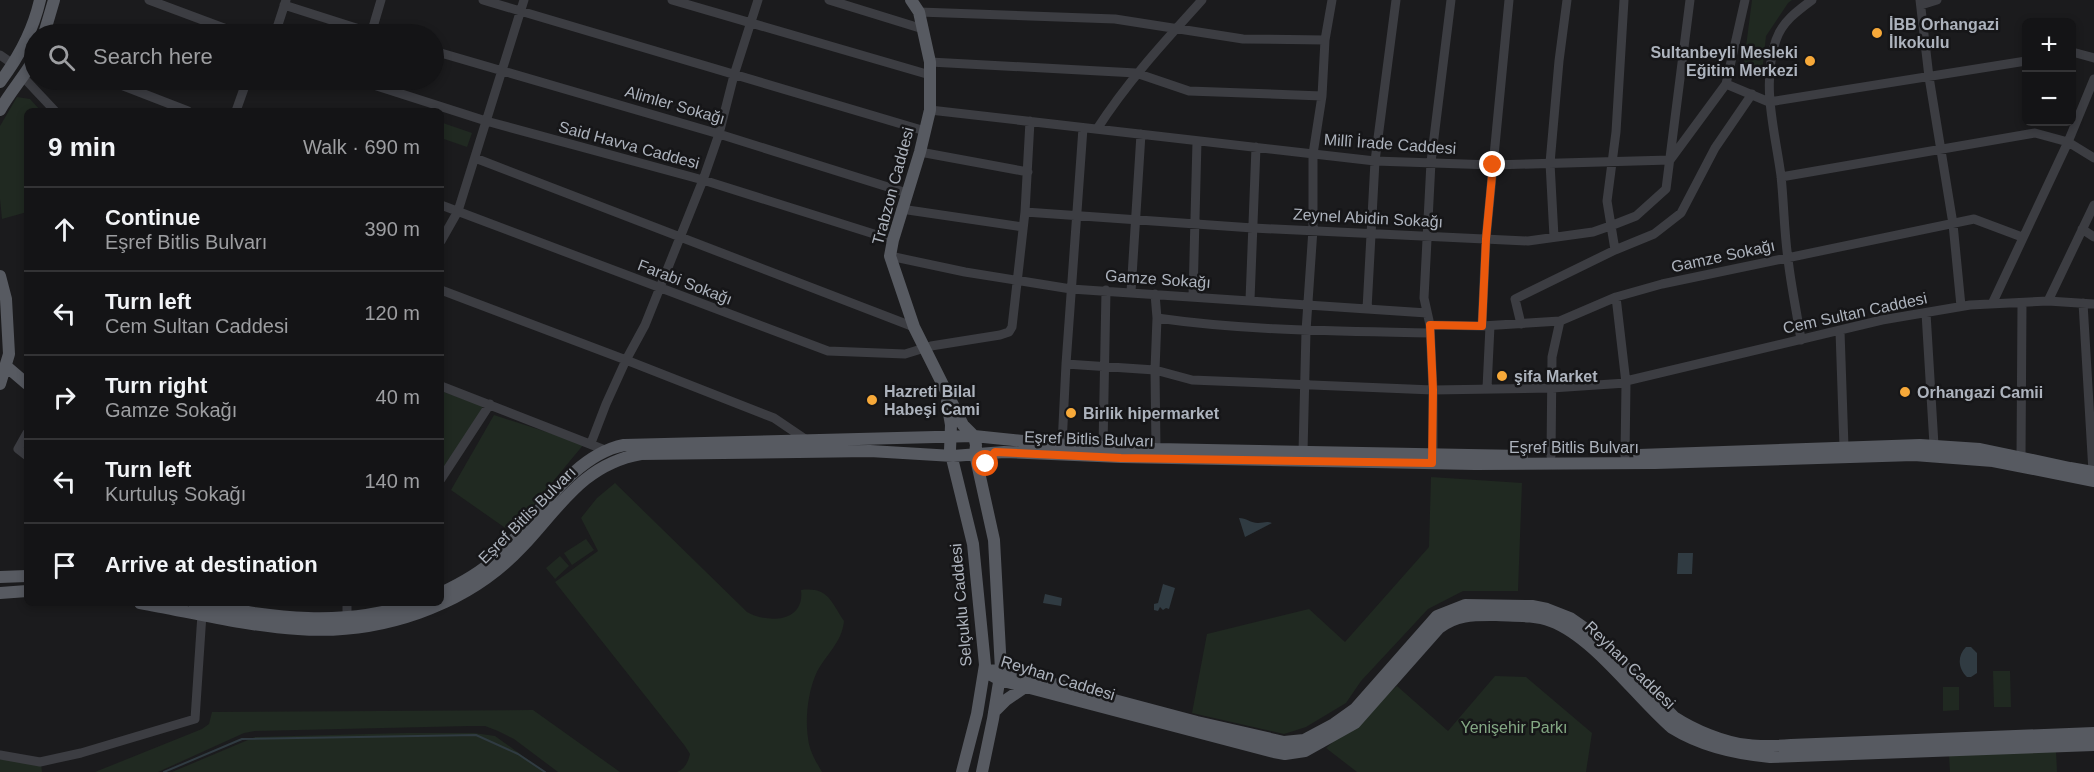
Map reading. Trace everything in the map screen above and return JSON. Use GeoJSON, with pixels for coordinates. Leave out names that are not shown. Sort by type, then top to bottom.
{"type":"FeatureCollection","features":[{"type":"Feature","properties":{"kind":"main road"},"geometry":{"type":"LineString","coordinates":[[35,24],[40,0]]}},
{"type":"Feature","properties":{"kind":"main road"},"geometry":{"type":"LineString","coordinates":[[47,24],[54,0]]}},
{"type":"Feature","properties":{"kind":"main road","name":"Trabzon Caddesi"},"geometry":{"type":"LineString","coordinates":[[911,0],[919,12],[930,62],[930,110],[920,152],[901,209],[891,256],[923,348],[963,425],[974,436]]}},
{"type":"Feature","properties":{"kind":"main road"},"geometry":{"type":"LineString","coordinates":[[21,81],[12,86],[6,78],[7,72],[24,54]]}},
{"type":"Feature","properties":{"kind":"main road"},"geometry":{"type":"LineString","coordinates":[[0,110],[24,76]]}},
{"type":"Feature","properties":{"kind":"main road"},"geometry":{"type":"LineString","coordinates":[[0,276],[6,299],[9,354],[0,384]]}},
{"type":"Feature","properties":{"kind":"main road"},"geometry":{"type":"LineString","coordinates":[[6,366],[24,381]]}},
{"type":"Feature","properties":{"kind":"main road"},"geometry":{"type":"LineString","coordinates":[[928,438],[941,426],[946,416],[944,388]]}},
{"type":"Feature","properties":{"kind":"main road","name":"Selçuklu Caddesi"},"geometry":{"type":"LineString","coordinates":[[944,388],[949,407],[951,436],[949,444],[973,544],[984,671],[977,714],[962,772]]}},
{"type":"Feature","properties":{"kind":"main road","name":"Eşref Bitlis Bulvarı"},"geometry":{"type":"LineString","coordinates":[[444,602],[484,580],[521,549],[579,484],[599,469],[617,459],[641,454],[951,436],[1103,447],[1303,452],[1433,459],[1625,456],[1844,447],[1935,446],[1980,449],[2094,475]]}},
{"type":"Feature","properties":{"kind":"main road","name":"Selçuklu Caddesi"},"geometry":{"type":"LineString","coordinates":[[974,436],[975,454],[994,540],[1000,675],[982,772]]}},
{"type":"Feature","properties":{"kind":"main road","name":"Eşref Bitlis Bulvarı"},"geometry":{"type":"LineString","coordinates":[[444,591],[467,579],[496,558],[570,476],[585,463],[605,450],[624,445],[805,445],[953,456],[995,452],[1121,458],[1433,459],[1655,463],[1914,455],[1994,461],[2094,475]]}},
{"type":"Feature","properties":{"kind":"main road"},"geometry":{"type":"LineString","coordinates":[[981,480],[983,469],[995,452]]}},
{"type":"Feature","properties":{"kind":"main road"},"geometry":{"type":"LineString","coordinates":[[0,577],[24,576]]}},
{"type":"Feature","properties":{"kind":"main road"},"geometry":{"type":"LineString","coordinates":[[0,593],[24,591]]}},
{"type":"Feature","properties":{"kind":"main road","name":"Reyhan Caddesi"},"geometry":{"type":"LineString","coordinates":[[984,671],[1284,742],[1294,742],[1317,734],[1355,710],[1437,616],[1465,605],[1532,606],[1559,613],[1583,626],[1674,717],[1697,734]]}},
{"type":"Feature","properties":{"kind":"main road","name":"Eşref Bitlis Bulvarı"},"geometry":{"type":"LineString","coordinates":[[197,606],[287,628],[347,624],[374,625],[417,614],[435,606]]}},
{"type":"Feature","properties":{"kind":"main road","name":"Eşref Bitlis Bulvarı"},"geometry":{"type":"LineString","coordinates":[[347,624],[407,606]]}},
{"type":"Feature","properties":{"kind":"main road","name":"Reyhan Caddesi"},"geometry":{"type":"LineString","coordinates":[[1000,675],[1025,687],[1274,752],[1294,753],[1305,751],[1355,723],[1439,628],[1448,621],[1457,617],[1474,615],[1524,616],[1550,621],[1579,636],[1664,721],[1679,732],[1748,745],[1835,749],[2094,733]]}},
{"type":"Feature","properties":{"kind":"main road"},"geometry":{"type":"LineString","coordinates":[[994,712],[1006,700],[1025,687]]}},
{"type":"Feature","properties":{"kind":"main road","name":"Reyhan Caddesi"},"geometry":{"type":"LineString","coordinates":[[1910,746],[2094,745]]}},
{"type":"Feature","properties":{"kind":"street"},"geometry":{"type":"LineString","coordinates":[[150,0],[214,24]]}},
{"type":"Feature","properties":{"kind":"street"},"geometry":{"type":"LineString","coordinates":[[375,24],[381,0]]}},
{"type":"Feature","properties":{"kind":"street"},"geometry":{"type":"LineString","coordinates":[[483,0],[925,131]]}},
{"type":"Feature","properties":{"kind":"street"},"geometry":{"type":"LineString","coordinates":[[444,236],[458,212],[524,0]]}},
{"type":"Feature","properties":{"kind":"street"},"geometry":{"type":"LineString","coordinates":[[672,0],[930,75]]}},
{"type":"Feature","properties":{"kind":"street"},"geometry":{"type":"LineString","coordinates":[[591,443],[626,360],[645,325],[703,180],[719,134],[734,75],[758,0]]}},
{"type":"Feature","properties":{"kind":"street"},"geometry":{"type":"LineString","coordinates":[[829,0],[923,29]]}},
{"type":"Feature","properties":{"kind":"street"},"geometry":{"type":"LineString","coordinates":[[1097,129],[1136,73],[1202,0]]}},
{"type":"Feature","properties":{"kind":"street"},"geometry":{"type":"LineString","coordinates":[[1303,452],[1306,331],[1313,229],[1313,154],[1322,96],[1325,40],[1332,0]]}},
{"type":"Feature","properties":{"kind":"street"},"geometry":{"type":"LineString","coordinates":[[1367,309],[1375,161],[1396,0]]}},
{"type":"Feature","properties":{"kind":"street"},"geometry":{"type":"LineString","coordinates":[[1433,459],[1430,329],[1424,298],[1431,162],[1451,0]]}},
{"type":"Feature","properties":{"kind":"street"},"geometry":{"type":"LineString","coordinates":[[1487,388],[1486,239],[1509,0]]}},
{"type":"Feature","properties":{"kind":"street"},"geometry":{"type":"LineString","coordinates":[[1554,237],[1550,163],[1567,0]]}},
{"type":"Feature","properties":{"kind":"street"},"geometry":{"type":"LineString","coordinates":[[1615,250],[1608,201],[1616,132],[1624,0]]}},
{"type":"Feature","properties":{"kind":"street","name":"Zeynel Abidin Sokağı"},"geometry":{"type":"LineString","coordinates":[[1025,212],[1253,228],[1313,229],[1528,241],[1593,232],[1636,216],[1666,189],[1690,0]]}},
{"type":"Feature","properties":{"kind":"street"},"geometry":{"type":"LineString","coordinates":[[1670,160],[1726,84],[1745,0]]}},
{"type":"Feature","properties":{"kind":"street"},"geometry":{"type":"LineString","coordinates":[[1801,340],[1788,258],[1781,177],[1769,102],[1771,64],[1776,40],[1784,24],[1795,12],[1812,0]]}},
{"type":"Feature","properties":{"kind":"street"},"geometry":{"type":"LineString","coordinates":[[1937,0],[1920,2],[1929,77],[1953,224],[1961,306]]}},
{"type":"Feature","properties":{"kind":"street"},"geometry":{"type":"LineString","coordinates":[[278,24],[285,2],[345,24]]}},
{"type":"Feature","properties":{"kind":"street"},"geometry":{"type":"LineString","coordinates":[[919,12],[1115,19],[1243,39],[1325,40]]}},
{"type":"Feature","properties":{"kind":"street"},"geometry":{"type":"LineString","coordinates":[[2076,53],[2094,58]]}},
{"type":"Feature","properties":{"kind":"street","name":"Alimler Sokağı"},"geometry":{"type":"LineString","coordinates":[[444,54],[719,134],[907,193]]}},
{"type":"Feature","properties":{"kind":"street"},"geometry":{"type":"LineString","coordinates":[[0,55],[7,72]]}},
{"type":"Feature","properties":{"kind":"street"},"geometry":{"type":"LineString","coordinates":[[930,62],[1136,73],[1189,91],[1322,96]]}},
{"type":"Feature","properties":{"kind":"street"},"geometry":{"type":"LineString","coordinates":[[1726,84],[1769,102],[2022,62]]}},
{"type":"Feature","properties":{"kind":"street"},"geometry":{"type":"LineString","coordinates":[[1992,304],[2068,142],[2094,79]]}},
{"type":"Feature","properties":{"kind":"street"},"geometry":{"type":"LineString","coordinates":[[21,81],[24,84]]}},
{"type":"Feature","properties":{"kind":"street"},"geometry":{"type":"LineString","coordinates":[[31,90],[52,108]]}},
{"type":"Feature","properties":{"kind":"street"},"geometry":{"type":"LineString","coordinates":[[134,90],[180,108]]}},
{"type":"Feature","properties":{"kind":"street"},"geometry":{"type":"LineString","coordinates":[[237,108],[243,90]]}},
{"type":"Feature","properties":{"kind":"street","name":"Said Havva Caddesi"},"geometry":{"type":"LineString","coordinates":[[391,90],[486,121],[703,180],[893,240]]}},
{"type":"Feature","properties":{"kind":"street"},"geometry":{"type":"LineString","coordinates":[[1521,324],[1515,299],[1615,250],[1654,234],[1681,213],[1715,148],[1752,94]]}},
{"type":"Feature","properties":{"kind":"street","name":"Millî İrade Caddesi"},"geometry":{"type":"LineString","coordinates":[[930,110],[1375,161],[1493,165],[1670,160]]}},
{"type":"Feature","properties":{"kind":"street"},"geometry":{"type":"LineString","coordinates":[[1019,281],[1030,121]]}},
{"type":"Feature","properties":{"kind":"street"},"geometry":{"type":"LineString","coordinates":[[1062,445],[1083,128]]}},
{"type":"Feature","properties":{"kind":"street"},"geometry":{"type":"LineString","coordinates":[[1781,177],[2035,133],[2068,142],[2094,158]]}},
{"type":"Feature","properties":{"kind":"street"},"geometry":{"type":"LineString","coordinates":[[1131,292],[1141,134]]}},
{"type":"Feature","properties":{"kind":"street"},"geometry":{"type":"LineString","coordinates":[[1193,296],[1197,141]]}},
{"type":"Feature","properties":{"kind":"street"},"geometry":{"type":"LineString","coordinates":[[1250,300],[1256,147]]}},
{"type":"Feature","properties":{"kind":"street"},"geometry":{"type":"LineString","coordinates":[[920,152],[1028,172]]}},
{"type":"Feature","properties":{"kind":"street"},"geometry":{"type":"LineString","coordinates":[[475,158],[914,327]]}},
{"type":"Feature","properties":{"kind":"street"},"geometry":{"type":"LineString","coordinates":[[2048,301],[2094,205]]}},
{"type":"Feature","properties":{"kind":"street","name":"Farabi Sokağı"},"geometry":{"type":"LineString","coordinates":[[444,206],[828,351],[905,354],[923,348],[1000,336],[1009,332],[1012,327],[1019,281]]}},
{"type":"Feature","properties":{"kind":"street"},"geometry":{"type":"LineString","coordinates":[[901,209],[1023,227]]}},
{"type":"Feature","properties":{"kind":"street","name":"Gamze Sokağı"},"geometry":{"type":"LineString","coordinates":[[1157,318],[1205,325],[1306,331],[1430,329],[1560,321],[1616,297],[1662,284],[1974,219],[2022,237]]}},
{"type":"Feature","properties":{"kind":"street"},"geometry":{"type":"LineString","coordinates":[[2082,230],[2094,237]]}},
{"type":"Feature","properties":{"kind":"street","name":"Gamze Sokağı"},"geometry":{"type":"LineString","coordinates":[[891,256],[1071,289],[1426,313]]}},
{"type":"Feature","properties":{"kind":"street"},"geometry":{"type":"LineString","coordinates":[[1103,447],[1106,290]]}},
{"type":"Feature","properties":{"kind":"street"},"geometry":{"type":"LineString","coordinates":[[444,291],[774,418],[805,445]]}},
{"type":"Feature","properties":{"kind":"street"},"geometry":{"type":"LineString","coordinates":[[1155,294],[1157,318],[1156,449]]}},
{"type":"Feature","properties":{"kind":"street"},"geometry":{"type":"LineString","coordinates":[[1616,297],[1626,382],[1625,456]]}},
{"type":"Feature","properties":{"kind":"street","name":"Cem Sultan Caddesi"},"geometry":{"type":"LineString","coordinates":[[1066,364],[1155,370],[1192,380],[1433,390],[1552,388],[1626,382],[1882,320],[1961,306],[2048,301],[2094,304]]}},
{"type":"Feature","properties":{"kind":"street"},"geometry":{"type":"LineString","coordinates":[[2021,458],[2022,303]]}},
{"type":"Feature","properties":{"kind":"street"},"geometry":{"type":"LineString","coordinates":[[2083,303],[2094,475]]}},
{"type":"Feature","properties":{"kind":"street"},"geometry":{"type":"LineString","coordinates":[[1926,313],[1935,446]]}},
{"type":"Feature","properties":{"kind":"street"},"geometry":{"type":"LineString","coordinates":[[1551,456],[1552,357],[1560,321]]}},
{"type":"Feature","properties":{"kind":"street"},"geometry":{"type":"LineString","coordinates":[[1840,331],[1844,447]]}},
{"type":"Feature","properties":{"kind":"street"},"geometry":{"type":"LineString","coordinates":[[444,387],[605,450]]}},
{"type":"Feature","properties":{"kind":"street"},"geometry":{"type":"LineString","coordinates":[[444,474],[490,404]]}},
{"type":"Feature","properties":{"kind":"street"},"geometry":{"type":"LineString","coordinates":[[24,438],[18,449],[24,454]]}},
{"type":"Feature","properties":{"kind":"street"},"geometry":{"type":"LineString","coordinates":[[0,755],[40,762],[81,753],[195,719],[197,606]]}},
{"type":"Feature","properties":{"kind":"street"},"geometry":{"type":"LineString","coordinates":[[346,606],[347,624]]}},
{"type":"Feature","properties":{"kind":"green space"},"geometry":{"type":"Polygon","coordinates":[[[1752,0],[1792,0],[1766,36],[1762,74],[1758,79],[1749,76],[1743,70],[1752,0]]]}},
{"type":"Feature","properties":{"kind":"green space"},"geometry":{"type":"Polygon","coordinates":[[[17,97],[30,99],[38,108],[24,108],[24,213],[2,219],[0,199],[0,126],[17,97]]]}},
{"type":"Feature","properties":{"kind":"green space"},"geometry":{"type":"Polygon","coordinates":[[[444,123],[472,133],[467,147],[444,139],[444,123]]]}},
{"type":"Feature","properties":{"kind":"green space"},"geometry":{"type":"Polygon","coordinates":[[[444,392],[483,406],[471,433],[444,476],[444,392]]]}},
{"type":"Feature","properties":{"kind":"green space"},"geometry":{"type":"Polygon","coordinates":[[[494,415],[584,444],[511,532],[451,490],[494,415]]]}},
{"type":"Feature","properties":{"kind":"green space"},"geometry":{"type":"Polygon","coordinates":[[[1431,477],[1522,483],[1518,591],[1463,591],[1428,609],[1361,681],[1346,703],[1306,727],[1284,734],[1192,713],[1207,634],[1309,609],[1345,642],[1429,547],[1431,477]]]}},
{"type":"Feature","properties":{"kind":"green space"},"geometry":{"type":"Polygon","coordinates":[[[615,483],[747,612],[765,618],[783,618],[797,609],[801,601],[801,590],[823,593],[831,601],[844,621],[843,629],[816,674],[807,714],[810,747],[822,772],[677,772],[684,767],[690,754],[685,746],[555,582],[598,551],[581,518],[597,498],[615,483]]]}},
{"type":"Feature","properties":{"kind":"green space"},"geometry":{"type":"Polygon","coordinates":[[[586,539],[594,550],[572,565],[564,553],[586,539]]]}},
{"type":"Feature","properties":{"kind":"green space"},"geometry":{"type":"Polygon","coordinates":[[[560,556],[569,566],[555,579],[546,568],[560,556]]]}},
{"type":"Feature","properties":{"kind":"green space"},"geometry":{"type":"Polygon","coordinates":[[[1993,671],[2010,671],[2011,707],[1994,707],[1993,671]]]}},
{"type":"Feature","properties":{"kind":"green space","name":"Yenişehir Parkı"},"geometry":{"type":"Polygon","coordinates":[[[1495,676],[1526,677],[1592,733],[1586,772],[1357,772],[1326,748],[1397,686],[1448,731],[1495,676]]]}},
{"type":"Feature","properties":{"kind":"green space"},"geometry":{"type":"Polygon","coordinates":[[[1943,687],[1959,687],[1959,710],[1943,711],[1943,687]]]}},
{"type":"Feature","properties":{"kind":"green space"},"geometry":{"type":"Polygon","coordinates":[[[533,710],[620,772],[558,772],[514,739],[485,726],[470,726],[255,731],[244,733],[158,772],[95,772],[202,729],[209,724],[212,712],[533,710]]]}},
{"type":"Feature","properties":{"kind":"green space"},"geometry":{"type":"Polygon","coordinates":[[[474,733],[495,736],[545,772],[172,772],[255,737],[474,733]]]}},
{"type":"Feature","properties":{"kind":"green space"},"geometry":{"type":"Polygon","coordinates":[[[2056,751],[2057,772],[1950,772],[1949,755],[2056,751]]]}},
{"type":"Feature","properties":{"kind":"green space"},"geometry":{"type":"Polygon","coordinates":[[[0,759],[41,764],[42,772],[0,772],[0,759]]]}},
{"type":"Feature","properties":{"kind":"shaded area"},"geometry":{"type":"Polygon","coordinates":[[[1239,518],[1255,523],[1272,523],[1245,537],[1239,518]]]}},
{"type":"Feature","properties":{"kind":"shaded area"},"geometry":{"type":"Polygon","coordinates":[[[1678,553],[1693,553],[1692,574],[1677,574],[1678,553]]]}},
{"type":"Feature","properties":{"kind":"shaded area"},"geometry":{"type":"Polygon","coordinates":[[[1163,584],[1175,588],[1169,609],[1163,610],[1160,607],[1158,611],[1154,610],[1154,604],[1158,603],[1163,584]]]}},
{"type":"Feature","properties":{"kind":"shaded area"},"geometry":{"type":"Polygon","coordinates":[[[1045,594],[1062,598],[1061,606],[1043,603],[1045,594]]]}},
{"type":"Feature","properties":{"kind":"shaded area"},"geometry":{"type":"Polygon","coordinates":[[[1966,647],[1971,647],[1977,653],[1977,673],[1971,677],[1967,677],[1960,666],[1961,654],[1966,647]]]}},
{"type":"Feature","properties":{"kind":"waterway"},"geometry":{"type":"LineString","coordinates":[[164,772],[242,739],[476,735],[518,754],[545,772]]}},
{"type":"Feature","properties":{"kind":"place","name":"İBB Orhangazi İlkokulu"},"geometry":{"type":"Point","coordinates":[1877,33]}},
{"type":"Feature","properties":{"kind":"place","name":"Sultanbeyli Mesleki Eğitim Merkezi"},"geometry":{"type":"Point","coordinates":[1810,61]}},
{"type":"Feature","properties":{"kind":"place","name":"şifa Market"},"geometry":{"type":"Point","coordinates":[1502,376]}},
{"type":"Feature","properties":{"kind":"place","name":"Orhangazi Camii"},"geometry":{"type":"Point","coordinates":[1905,392]}},
{"type":"Feature","properties":{"kind":"place","name":"Hazreti Bilal Habeşi Cami"},"geometry":{"type":"Point","coordinates":[872,400]}},
{"type":"Feature","properties":{"kind":"place","name":"Birlik hipermarket"},"geometry":{"type":"Point","coordinates":[1071,413]}},
{"type":"Feature","properties":{"kind":"route"},"geometry":{"type":"LineString","coordinates":[[986,464],[995,452],[1121,458],[1432,463],[1433,390],[1430,325],[1482,326],[1486,239],[1493,165]]}}]}
